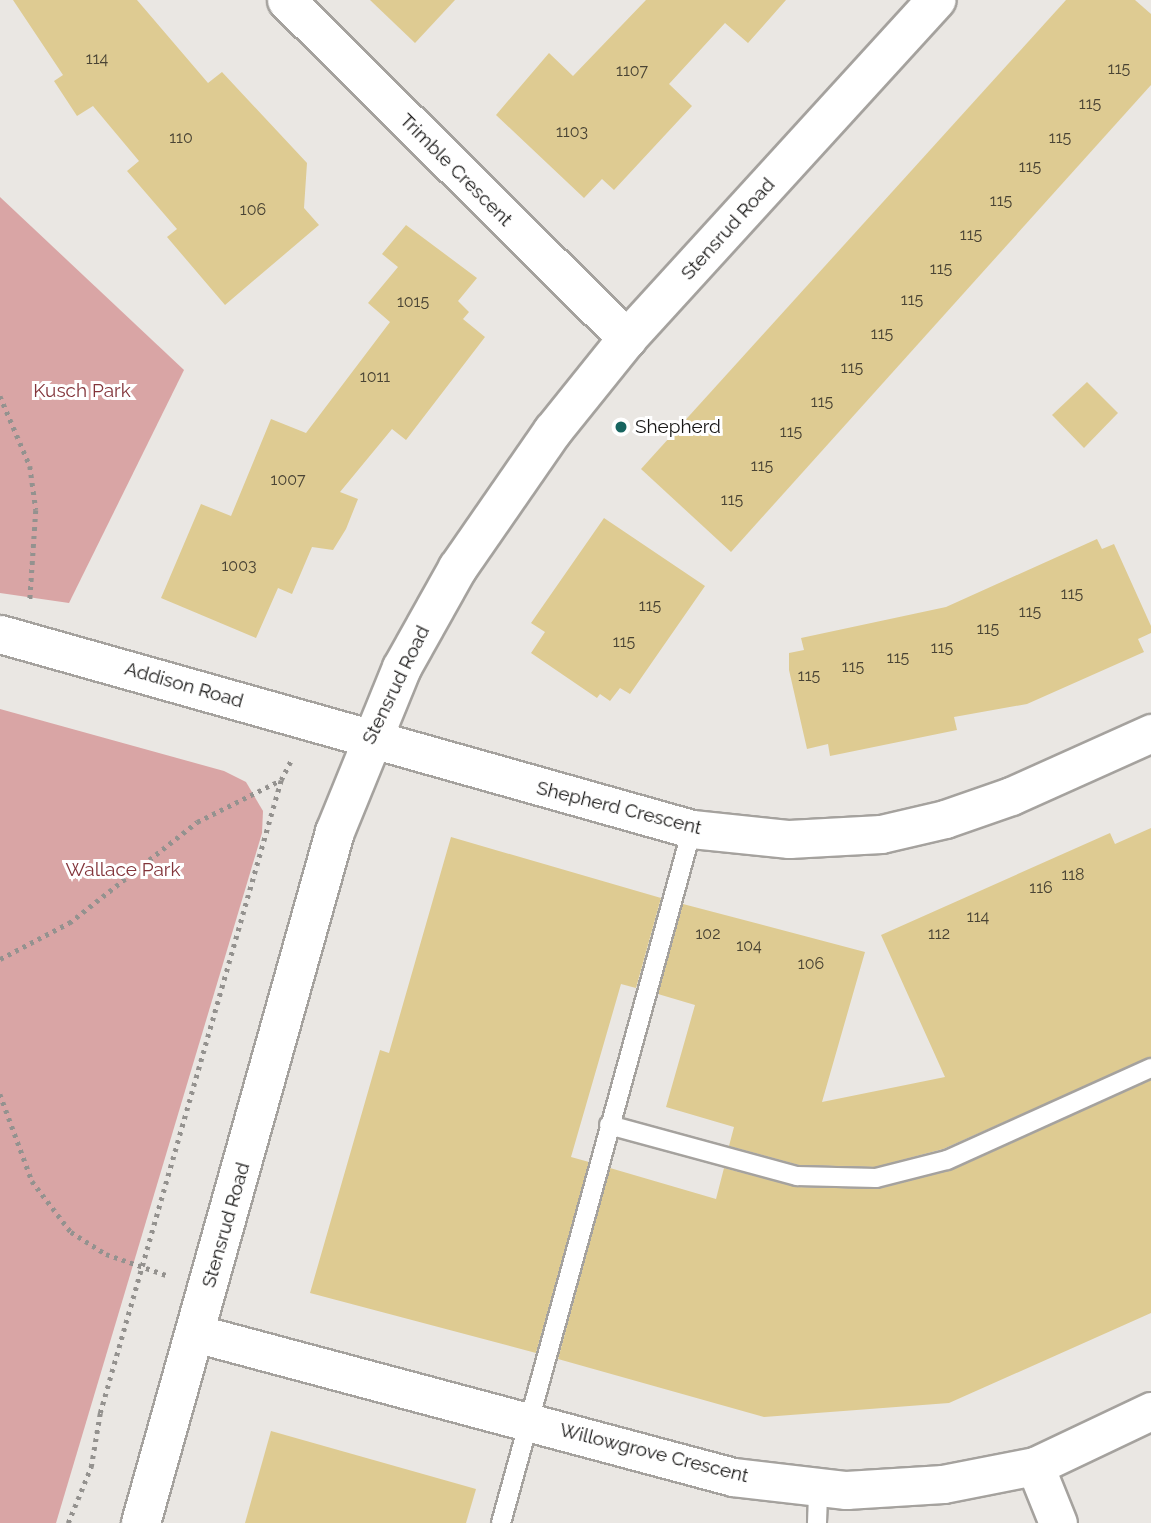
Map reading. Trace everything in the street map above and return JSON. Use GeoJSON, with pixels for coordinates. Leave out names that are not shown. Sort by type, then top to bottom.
{"type":"FeatureCollection","features":[{"type":"Feature","properties":{"kind":"street","name":"Trimble Crescent"},"geometry":{"type":"LineString","coordinates":[[286,0],[627,340]]}},
{"type":"Feature","properties":{"kind":"street","name":"Stensrud Road"},"geometry":{"type":"LineString","coordinates":[[141,1523],[335,832],[368,740],[407,659],[481,533],[627,340],[937,0]]}},
{"type":"Feature","properties":{"kind":"street","name":"Addison Road"},"geometry":{"type":"LineString","coordinates":[[0,634],[368,740]]}},
{"type":"Feature","properties":{"kind":"street","name":"Shepherd Crescent"},"geometry":{"type":"LineString","coordinates":[[368,740],[692,830],[789,839],[881,834],[1011,796],[1151,733]]}},
{"type":"Feature","properties":{"kind":"street","name":"Willowgrove Crescent"},"geometry":{"type":"LineString","coordinates":[[195,1334],[733,1477],[846,1490],[943,1484],[1035,1466],[1151,1411]]}},
{"type":"Feature","properties":{"kind":"street"},"geometry":{"type":"LineString","coordinates":[[1035,1466],[1058,1523]]}},
{"type":"Feature","properties":{"kind":"lane"},"geometry":{"type":"LineString","coordinates":[[501,1523],[692,830]]}},
{"type":"Feature","properties":{"kind":"lane"},"geometry":{"type":"LineString","coordinates":[[609,1125],[797,1176],[876,1178],[947,1160],[1151,1068]]}},
{"type":"Feature","properties":{"kind":"lane"},"geometry":{"type":"LineString","coordinates":[[817,1523],[818,1487]]}},
{"type":"Feature","properties":{"kind":"path"},"geometry":{"type":"LineString","coordinates":[[0,396],[30,466],[36,510],[33,583]]}},
{"type":"Feature","properties":{"kind":"path"},"geometry":{"type":"LineString","coordinates":[[68,1523],[90,1467],[100,1413],[281,780],[311,722]]}},
{"type":"Feature","properties":{"kind":"path"},"geometry":{"type":"LineString","coordinates":[[0,959],[69,923],[197,822],[281,780]]}},
{"type":"Feature","properties":{"kind":"path"},"geometry":{"type":"LineString","coordinates":[[0,1094],[32,1181],[49,1209],[82,1240],[142,1268]]}},
{"type":"Feature","properties":{"kind":"green space","name":"Kusch Park"},"geometry":{"type":"Polygon","coordinates":[[[0,197],[184,370],[69,603],[0,593],[0,197]]]}},
{"type":"Feature","properties":{"kind":"green space","name":"Wallace Park"},"geometry":{"type":"Polygon","coordinates":[[[0,709],[224,771],[246,782],[263,811],[262,833],[56,1523],[0,1523],[0,709]]]}},
{"type":"Feature","properties":{"kind":"building"},"geometry":{"type":"Polygon","coordinates":[[[13,0],[137,0],[208,83],[222,72],[307,163],[304,208],[319,225],[225,305],[167,237],[177,229],[127,171],[139,161],[93,106],[77,116],[54,81],[63,75],[13,0]]]}},
{"type":"Feature","properties":{"kind":"building"},"geometry":{"type":"Polygon","coordinates":[[[370,0],[455,0],[415,43],[370,0]]]}},
{"type":"Feature","properties":{"kind":"building"},"geometry":{"type":"Polygon","coordinates":[[[646,0],[786,0],[748,43],[725,23],[669,84],[692,106],[614,190],[602,179],[584,198],[496,115],[549,53],[573,76],[646,0]]]}},
{"type":"Feature","properties":{"kind":"building"},"geometry":{"type":"Polygon","coordinates":[[[1066,0],[1135,0],[1151,14],[1151,85],[731,552],[641,469],[1066,0]]]}},
{"type":"Feature","properties":{"kind":"building"},"geometry":{"type":"Polygon","coordinates":[[[406,225],[477,278],[458,301],[469,312],[463,319],[485,337],[406,440],[392,429],[340,492],[358,499],[346,529],[333,550],[312,547],[292,594],[278,588],[256,638],[161,598],[201,504],[231,516],[271,419],[306,433],[390,322],[368,303],[398,267],[382,254],[406,225]]]}},
{"type":"Feature","properties":{"kind":"building"},"geometry":{"type":"Polygon","coordinates":[[[1087,382],[1118,413],[1084,448],[1052,415],[1087,382]]]}},
{"type":"Feature","properties":{"kind":"building"},"geometry":{"type":"Polygon","coordinates":[[[604,518],[705,586],[630,694],[620,688],[610,701],[600,694],[597,698],[531,653],[545,632],[531,623],[604,518]]]}},
{"type":"Feature","properties":{"kind":"building"},"geometry":{"type":"Polygon","coordinates":[[[1097,539],[1102,549],[1114,544],[1151,626],[1151,633],[1138,639],[1144,652],[1027,704],[954,717],[957,730],[830,756],[828,744],[807,749],[789,670],[789,653],[804,650],[801,638],[946,607],[1097,539]]]}},
{"type":"Feature","properties":{"kind":"building"},"geometry":{"type":"Polygon","coordinates":[[[1151,828],[1151,1057],[943,1149],[875,1167],[799,1165],[729,1146],[734,1127],[666,1107],[695,1005],[658,994],[683,904],[865,952],[822,1102],[945,1077],[881,935],[1110,833],[1115,844],[1151,828]]]}},
{"type":"Feature","properties":{"kind":"building"},"geometry":{"type":"Polygon","coordinates":[[[451,837],[661,898],[636,988],[621,984],[571,1157],[589,1162],[536,1353],[310,1293],[380,1050],[389,1053],[451,837]]]}},
{"type":"Feature","properties":{"kind":"building"},"geometry":{"type":"Polygon","coordinates":[[[1151,1080],[1151,1313],[949,1403],[764,1417],[558,1359],[610,1168],[716,1199],[724,1168],[796,1187],[878,1189],[952,1170],[1151,1080]]]}},
{"type":"Feature","properties":{"kind":"building"},"geometry":{"type":"Polygon","coordinates":[[[271,1431],[476,1489],[466,1523],[245,1523],[271,1431]]]}},
{"type":"Feature","properties":{"kind":"place","name":"Shepherd"},"geometry":{"type":"Point","coordinates":[621,427]}}]}
